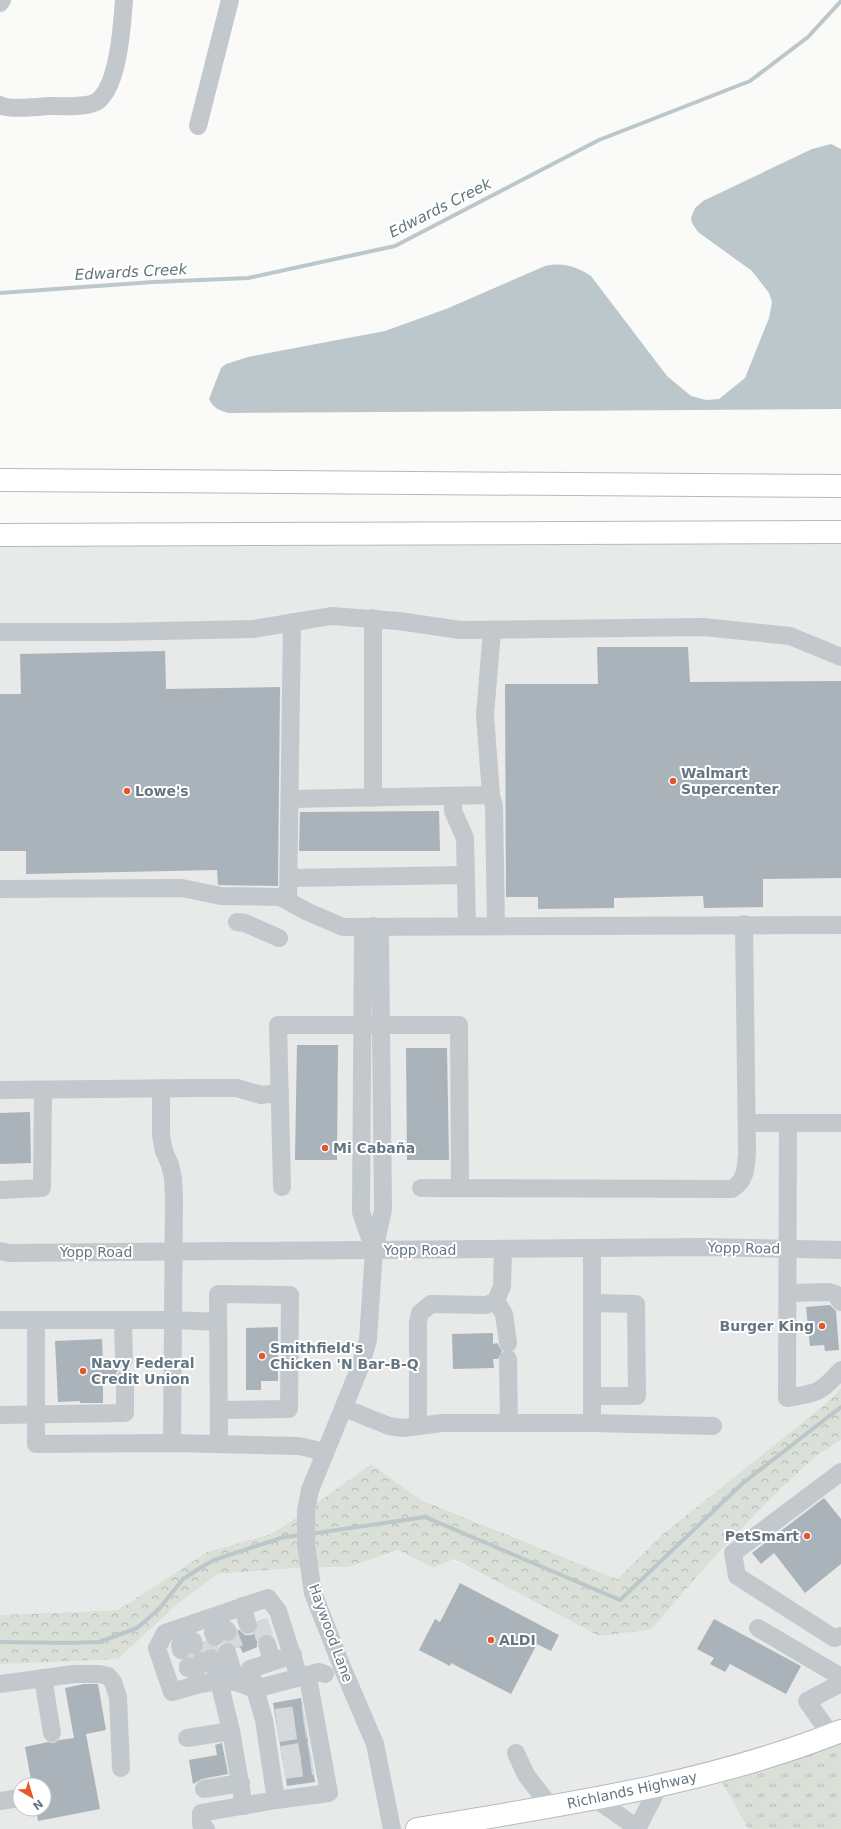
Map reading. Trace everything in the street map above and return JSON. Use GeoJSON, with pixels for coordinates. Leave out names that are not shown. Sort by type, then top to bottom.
{"type":"FeatureCollection","features":[{"type":"Feature","properties":{"kind":"main road"},"geometry":{"type":"LineString","coordinates":[[0,480],[841,486]]}},
{"type":"Feature","properties":{"kind":"main road"},"geometry":{"type":"LineString","coordinates":[[0,535],[841,532]]}},
{"type":"Feature","properties":{"kind":"main road","name":"Richlands Highway"},"geometry":{"type":"LineString","coordinates":[[417,1829],[596,1799],[659,1786],[750,1762],[836,1733]]}},
{"type":"Feature","properties":{"kind":"street"},"geometry":{"type":"LineString","coordinates":[[0,4],[2,0]]}},
{"type":"Feature","properties":{"kind":"street"},"geometry":{"type":"LineString","coordinates":[[0,105],[24,107],[82,106],[99,100],[111,82],[122,32],[124,0]]}},
{"type":"Feature","properties":{"kind":"street"},"geometry":{"type":"LineString","coordinates":[[198,126],[230,0]]}},
{"type":"Feature","properties":{"kind":"street"},"geometry":{"type":"LineString","coordinates":[[0,632],[112,632],[254,629],[331,616],[373,618],[460,630],[703,627],[790,636],[841,657]]}},
{"type":"Feature","properties":{"kind":"street"},"geometry":{"type":"LineString","coordinates":[[373,618],[373,798]]}},
{"type":"Feature","properties":{"kind":"street"},"geometry":{"type":"LineString","coordinates":[[288,901],[292,622]]}},
{"type":"Feature","properties":{"kind":"street"},"geometry":{"type":"LineString","coordinates":[[492,630],[485,715],[491,795],[494,806],[496,926]]}},
{"type":"Feature","properties":{"kind":"street"},"geometry":{"type":"LineString","coordinates":[[290,799],[491,795]]}},
{"type":"Feature","properties":{"kind":"street"},"geometry":{"type":"LineString","coordinates":[[453,796],[453,811],[465,838],[467,926]]}},
{"type":"Feature","properties":{"kind":"street"},"geometry":{"type":"LineString","coordinates":[[289,878],[466,875]]}},
{"type":"Feature","properties":{"kind":"street"},"geometry":{"type":"LineString","coordinates":[[0,889],[182,888],[208,895],[280,897],[308,912],[343,927],[744,924],[841,925]]}},
{"type":"Feature","properties":{"kind":"street"},"geometry":{"type":"LineString","coordinates":[[237,922],[245,923],[279,938]]}},
{"type":"Feature","properties":{"kind":"street"},"geometry":{"type":"LineString","coordinates":[[421,1188],[732,1189],[742,1180],[746,1171],[748,1152],[744,924]]}},
{"type":"Feature","properties":{"kind":"street"},"geometry":{"type":"LineString","coordinates":[[373,926],[362,934],[361,1212],[374,1250]]}},
{"type":"Feature","properties":{"kind":"street"},"geometry":{"type":"LineString","coordinates":[[373,926],[380,939],[383,1210],[374,1250]]}},
{"type":"Feature","properties":{"kind":"street"},"geometry":{"type":"LineString","coordinates":[[282,1186],[278,1025],[459,1025],[460,1187]]}},
{"type":"Feature","properties":{"kind":"street"},"geometry":{"type":"LineString","coordinates":[[161,1088],[164,1151],[170,1164],[173,1178],[172,1443]]}},
{"type":"Feature","properties":{"kind":"street"},"geometry":{"type":"LineString","coordinates":[[0,1090],[237,1088],[261,1095],[280,1093]]}},
{"type":"Feature","properties":{"kind":"street"},"geometry":{"type":"LineString","coordinates":[[0,1190],[42,1188],[43,1090]]}},
{"type":"Feature","properties":{"kind":"street"},"geometry":{"type":"LineString","coordinates":[[747,1123],[841,1123]]}},
{"type":"Feature","properties":{"kind":"street"},"geometry":{"type":"LineString","coordinates":[[788,1124],[787,1398],[815,1394],[825,1387],[841,1370]]}},
{"type":"Feature","properties":{"kind":"street"},"geometry":{"type":"LineString","coordinates":[[592,1248],[592,1423]]}},
{"type":"Feature","properties":{"kind":"street","name":"Yopp Road"},"geometry":{"type":"LineString","coordinates":[[0,1251],[9,1253],[592,1248],[788,1248],[841,1250]]}},
{"type":"Feature","properties":{"kind":"street"},"geometry":{"type":"LineString","coordinates":[[418,1425],[418,1322],[420,1313],[431,1304],[486,1305],[496,1301],[502,1286],[503,1249]]}},
{"type":"Feature","properties":{"kind":"street","name":"Haywood Lane"},"geometry":{"type":"LineString","coordinates":[[374,1250],[368,1340],[360,1367],[310,1490],[306,1511],[306,1545],[314,1593],[342,1667],[375,1744],[392,1829]]}},
{"type":"Feature","properties":{"kind":"street"},"geometry":{"type":"LineString","coordinates":[[788,1293],[829,1292],[835,1294],[841,1302]]}},
{"type":"Feature","properties":{"kind":"street"},"geometry":{"type":"LineString","coordinates":[[219,1410],[289,1409],[290,1295],[218,1294],[219,1444]]}},
{"type":"Feature","properties":{"kind":"street"},"geometry":{"type":"LineString","coordinates":[[496,1301],[504,1314],[508,1351],[509,1423]]}},
{"type":"Feature","properties":{"kind":"street"},"geometry":{"type":"LineString","coordinates":[[592,1303],[636,1304],[638,1396],[592,1396]]}},
{"type":"Feature","properties":{"kind":"street"},"geometry":{"type":"LineString","coordinates":[[0,1320],[173,1320],[218,1322]]}},
{"type":"Feature","properties":{"kind":"street"},"geometry":{"type":"LineString","coordinates":[[36,1320],[36,1444],[172,1443],[299,1446],[325,1452]]}},
{"type":"Feature","properties":{"kind":"street"},"geometry":{"type":"LineString","coordinates":[[123,1320],[124,1360]]}},
{"type":"Feature","properties":{"kind":"street"},"geometry":{"type":"LineString","coordinates":[[0,1415],[125,1413],[124,1378]]}},
{"type":"Feature","properties":{"kind":"street"},"geometry":{"type":"LineString","coordinates":[[344,1408],[389,1426],[403,1428],[442,1423],[592,1423],[713,1426]]}},
{"type":"Feature","properties":{"kind":"street"},"geometry":{"type":"LineString","coordinates":[[838,1479],[733,1553],[737,1576],[834,1638],[841,1636]]}},
{"type":"Feature","properties":{"kind":"street"},"geometry":{"type":"LineString","coordinates":[[254,1602],[254,1623]]}},
{"type":"Feature","properties":{"kind":"street"},"geometry":{"type":"LineString","coordinates":[[210,1662],[172,1692],[157,1648],[165,1633],[202,1634],[254,1602]]}},
{"type":"Feature","properties":{"kind":"street"},"geometry":{"type":"LineString","coordinates":[[202,1827],[201,1814],[329,1792],[317,1757],[301,1680],[278,1611],[254,1602]]}},
{"type":"Feature","properties":{"kind":"street"},"geometry":{"type":"LineString","coordinates":[[758,1628],[841,1676]]}},
{"type":"Feature","properties":{"kind":"street"},"geometry":{"type":"LineString","coordinates":[[262,1646],[267,1663]]}},
{"type":"Feature","properties":{"kind":"street"},"geometry":{"type":"LineString","coordinates":[[276,1800],[277,1763],[271,1727],[255,1690],[250,1668],[293,1655]]}},
{"type":"Feature","properties":{"kind":"street"},"geometry":{"type":"LineString","coordinates":[[210,1662],[227,1682],[255,1690],[301,1680],[320,1681],[325,1674],[342,1667]]}},
{"type":"Feature","properties":{"kind":"street"},"geometry":{"type":"LineString","coordinates":[[210,1662],[227,1682],[231,1731],[244,1806]]}},
{"type":"Feature","properties":{"kind":"street"},"geometry":{"type":"LineString","coordinates":[[0,1684],[74,1674],[99,1674],[108,1676],[113,1682],[118,1697],[120,1768]]}},
{"type":"Feature","properties":{"kind":"street"},"geometry":{"type":"LineString","coordinates":[[43,1678],[52,1733]]}},
{"type":"Feature","properties":{"kind":"street"},"geometry":{"type":"LineString","coordinates":[[836,1733],[807,1700],[841,1683]]}},
{"type":"Feature","properties":{"kind":"street"},"geometry":{"type":"LineString","coordinates":[[187,1738],[231,1731]]}},
{"type":"Feature","properties":{"kind":"street"},"geometry":{"type":"LineString","coordinates":[[516,1753],[526,1775],[550,1806]]}},
{"type":"Feature","properties":{"kind":"street"},"geometry":{"type":"LineString","coordinates":[[204,1789],[240,1783]]}},
{"type":"Feature","properties":{"kind":"street"},"geometry":{"type":"LineString","coordinates":[[596,1799],[637,1828],[659,1786]]}},
{"type":"Feature","properties":{"kind":"street"},"geometry":{"type":"LineString","coordinates":[[0,1801],[12,1799]]}},
{"type":"Feature","properties":{"kind":"shaded area"},"geometry":{"type":"Polygon","coordinates":[[[831,144],[841,149],[841,409],[229,413],[217,409],[209,399],[221,368],[226,364],[248,357],[385,331],[446,309],[545,266],[557,264],[574,267],[591,276],[667,376],[691,396],[706,400],[719,399],[745,378],[769,318],[772,302],[769,293],[752,271],[698,232],[692,223],[691,218],[695,208],[703,201],[812,149],[831,144]]]}},
{"type":"Feature","properties":{"kind":"shaded area"},"geometry":{"type":"Polygon","coordinates":[[[841,532],[841,1388],[824,1405],[663,1534],[617,1579],[421,1500],[371,1464],[306,1511],[271,1534],[207,1552],[118,1610],[0,1615],[0,535],[841,532]]]}},
{"type":"Feature","properties":{"kind":"shaded area"},"geometry":{"type":"Polygon","coordinates":[[[841,1440],[841,1731],[716,1772],[748,1829],[0,1829],[0,1664],[11,1662],[175,1606],[218,1574],[309,1567],[349,1567],[398,1550],[433,1568],[453,1559],[599,1636],[651,1630],[708,1564],[770,1499],[815,1457],[841,1440]]]}},
{"type":"Feature","properties":{"kind":"green space"},"geometry":{"type":"Polygon","coordinates":[[[841,1388],[841,1440],[815,1457],[770,1499],[708,1564],[651,1630],[599,1636],[454,1559],[433,1568],[398,1550],[349,1567],[309,1567],[218,1574],[175,1606],[118,1659],[0,1664],[0,1615],[118,1610],[207,1552],[271,1534],[306,1511],[371,1464],[421,1500],[617,1579],[663,1534],[824,1405],[841,1388]]]}},
{"type":"Feature","properties":{"kind":"green space"},"geometry":{"type":"Polygon","coordinates":[[[841,1731],[841,1829],[748,1829],[716,1772],[841,1731]]]}},
{"type":"Feature","properties":{"kind":"building","name":"Walmart Supercenter"},"geometry":{"type":"Polygon","coordinates":[[[597,647],[688,647],[690,682],[841,681],[841,878],[763,879],[763,907],[704,908],[703,896],[614,898],[614,908],[538,909],[538,897],[506,897],[505,684],[598,684],[597,647]]]}},
{"type":"Feature","properties":{"kind":"building"},"geometry":{"type":"Polygon","coordinates":[[[165,651],[166,689],[280,687],[278,886],[218,885],[217,870],[26,874],[26,851],[0,851],[0,694],[21,694],[20,654],[165,651]]]}},
{"type":"Feature","properties":{"kind":"building"},"geometry":{"type":"Polygon","coordinates":[[[439,811],[440,851],[299,851],[300,812],[439,811]]]}},
{"type":"Feature","properties":{"kind":"building"},"geometry":{"type":"Polygon","coordinates":[[[297,1045],[338,1045],[337,1160],[295,1160],[297,1045]]]}},
{"type":"Feature","properties":{"kind":"building"},"geometry":{"type":"Polygon","coordinates":[[[406,1048],[447,1048],[449,1160],[407,1160],[406,1048]]]}},
{"type":"Feature","properties":{"kind":"building"},"geometry":{"type":"Polygon","coordinates":[[[30,1112],[31,1163],[0,1164],[0,1113],[30,1112]]]}},
{"type":"Feature","properties":{"kind":"building","name":"Burger King"},"geometry":{"type":"Polygon","coordinates":[[[830,1305],[836,1311],[839,1350],[825,1351],[824,1345],[810,1346],[806,1307],[830,1305]]]}},
{"type":"Feature","properties":{"kind":"building"},"geometry":{"type":"Polygon","coordinates":[[[278,1327],[278,1381],[261,1381],[261,1390],[246,1390],[246,1328],[278,1327]]]}},
{"type":"Feature","properties":{"kind":"building"},"geometry":{"type":"Polygon","coordinates":[[[493,1333],[493,1344],[497,1343],[502,1351],[498,1359],[493,1359],[494,1368],[453,1369],[452,1334],[493,1333]]]}},
{"type":"Feature","properties":{"kind":"building"},"geometry":{"type":"Polygon","coordinates":[[[102,1339],[103,1361],[114,1361],[115,1366],[119,1369],[114,1379],[103,1379],[103,1403],[80,1403],[80,1401],[58,1402],[55,1341],[102,1339]]]}},
{"type":"Feature","properties":{"kind":"building","name":"PetSmart"},"geometry":{"type":"Polygon","coordinates":[[[824,1498],[841,1519],[841,1564],[805,1593],[774,1553],[761,1564],[752,1553],[824,1498]]]}},
{"type":"Feature","properties":{"kind":"building","name":"ALDI"},"geometry":{"type":"Polygon","coordinates":[[[460,1583],[559,1635],[551,1651],[537,1644],[511,1694],[451,1663],[450,1666],[419,1650],[435,1619],[440,1622],[460,1583]]]}},
{"type":"Feature","properties":{"kind":"building"},"geometry":{"type":"Polygon","coordinates":[[[265,1619],[271,1634],[264,1634],[260,1637],[257,1642],[257,1647],[243,1653],[240,1647],[237,1648],[230,1642],[237,1637],[238,1629],[245,1635],[252,1635],[258,1628],[258,1621],[265,1619]]]}},
{"type":"Feature","properties":{"kind":"building"},"geometry":{"type":"Polygon","coordinates":[[[714,1619],[801,1666],[786,1694],[730,1664],[725,1672],[710,1664],[714,1658],[697,1649],[714,1619]]]}},
{"type":"Feature","properties":{"kind":"building"},"geometry":{"type":"Polygon","coordinates":[[[204,1641],[210,1646],[218,1647],[217,1650],[208,1648],[202,1651],[204,1641]]]}},
{"type":"Feature","properties":{"kind":"building"},"geometry":{"type":"Polygon","coordinates":[[[84,1684],[98,1684],[106,1730],[86,1734],[100,1809],[38,1821],[37,1817],[52,1817],[52,1777],[31,1777],[25,1747],[48,1742],[54,1743],[59,1740],[74,1738],[65,1688],[84,1684]]]}},
{"type":"Feature","properties":{"kind":"building"},"geometry":{"type":"Polygon","coordinates":[[[301,1698],[315,1782],[287,1786],[273,1703],[301,1698]]]}},
{"type":"Feature","properties":{"kind":"building"},"geometry":{"type":"Polygon","coordinates":[[[222,1743],[228,1774],[202,1779],[193,1784],[189,1760],[217,1755],[215,1745],[222,1743]]]}},
{"type":"Feature","properties":{"kind":"waterway","name":"Edwards Creek"},"geometry":{"type":"LineString","coordinates":[[0,293],[153,282],[248,278],[395,246],[599,140],[750,81],[808,37],[841,1]]}},
{"type":"Feature","properties":{"kind":"waterway"},"geometry":{"type":"LineString","coordinates":[[310,1534],[425,1517],[620,1600],[743,1483],[841,1407]]}},
{"type":"Feature","properties":{"kind":"waterway"},"geometry":{"type":"LineString","coordinates":[[0,1642],[99,1642],[137,1628],[159,1609],[183,1579],[214,1560],[284,1537],[302,1535]]}},
{"type":"Feature","properties":{"kind":"tunnel"},"geometry":{"type":"LineString","coordinates":[[259,1621],[267,1644]]}},
{"type":"Feature","properties":{"kind":"tunnel"},"geometry":{"type":"LineString","coordinates":[[228,1632],[235,1649]]}},
{"type":"Feature","properties":{"kind":"tunnel"},"geometry":{"type":"LineString","coordinates":[[206,1641],[211,1658]]}},
{"type":"Feature","properties":{"kind":"tunnel"},"geometry":{"type":"LineString","coordinates":[[188,1647],[193,1664]]}},
{"type":"Feature","properties":{"kind":"tunnel"},"geometry":{"type":"LineString","coordinates":[[276,1718],[304,1714]]}},
{"type":"Feature","properties":{"kind":"tunnel"},"geometry":{"type":"LineString","coordinates":[[278,1733],[306,1729]]}},
{"type":"Feature","properties":{"kind":"tunnel"},"geometry":{"type":"LineString","coordinates":[[282,1755],[310,1750]]}},
{"type":"Feature","properties":{"kind":"tunnel"},"geometry":{"type":"LineString","coordinates":[[284,1770],[313,1766]]}},
{"type":"Feature","properties":{"kind":"place","name":"Walmart Supercenter"},"geometry":{"type":"Point","coordinates":[673,781]}},
{"type":"Feature","properties":{"kind":"place","name":"Lowe's"},"geometry":{"type":"Point","coordinates":[127,791]}},
{"type":"Feature","properties":{"kind":"place","name":"Mi Cabaña"},"geometry":{"type":"Point","coordinates":[325,1148]}},
{"type":"Feature","properties":{"kind":"place","name":"Burger King"},"geometry":{"type":"Point","coordinates":[822,1326]}},
{"type":"Feature","properties":{"kind":"place","name":"Smithfield's Chicken 'N Bar-B-Q"},"geometry":{"type":"Point","coordinates":[262,1356]}},
{"type":"Feature","properties":{"kind":"place","name":"Navy Federal Credit Union"},"geometry":{"type":"Point","coordinates":[83,1371]}},
{"type":"Feature","properties":{"kind":"place","name":"PetSmart"},"geometry":{"type":"Point","coordinates":[807,1536]}},
{"type":"Feature","properties":{"kind":"place","name":"ALDI"},"geometry":{"type":"Point","coordinates":[491,1640]}}]}
